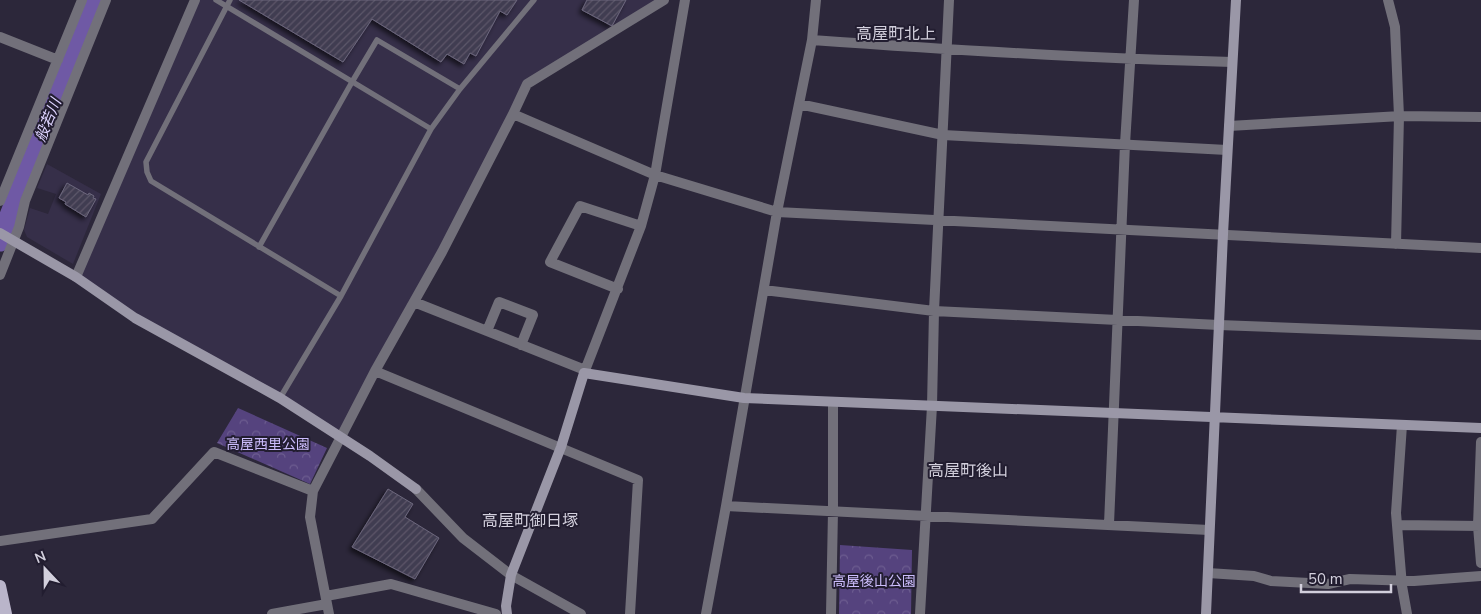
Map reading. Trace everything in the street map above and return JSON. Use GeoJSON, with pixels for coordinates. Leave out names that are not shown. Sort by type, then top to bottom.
{"type":"FeatureCollection","features":[{"type":"Feature","properties":{"kind":"main road"},"geometry":{"type":"LineString","coordinates":[[0,586],[6,614]]}},
{"type":"Feature","properties":{"kind":"street"},"geometry":{"type":"LineString","coordinates":[[0,201],[82,0]]}},
{"type":"Feature","properties":{"kind":"street"},"geometry":{"type":"LineString","coordinates":[[0,274],[19,227],[25,202],[106,0]]}},
{"type":"Feature","properties":{"kind":"street"},"geometry":{"type":"LineString","coordinates":[[76,277],[195,0]]}},
{"type":"Feature","properties":{"kind":"street"},"geometry":{"type":"LineString","coordinates":[[328,604],[310,517],[313,491],[375,371],[442,252],[527,84],[664,0]]}},
{"type":"Feature","properties":{"kind":"street"},"geometry":{"type":"LineString","coordinates":[[506,614],[511,575],[561,447],[585,371],[641,226],[655,175],[685,0]]}},
{"type":"Feature","properties":{"kind":"street"},"geometry":{"type":"LineString","coordinates":[[706,614],[777,212],[812,40],[816,0]]}},
{"type":"Feature","properties":{"kind":"street"},"geometry":{"type":"LineString","coordinates":[[920,614],[932,406],[934,311],[949,0]]}},
{"type":"Feature","properties":{"kind":"street"},"geometry":{"type":"LineString","coordinates":[[1109,524],[1125,144],[1134,0]]}},
{"type":"Feature","properties":{"kind":"street"},"geometry":{"type":"LineString","coordinates":[[1206,614],[1222,234],[1236,0]]}},
{"type":"Feature","properties":{"kind":"street"},"geometry":{"type":"LineString","coordinates":[[1388,0],[1395,27],[1398,116],[1396,244]]}},
{"type":"Feature","properties":{"kind":"street"},"geometry":{"type":"LineString","coordinates":[[0,37],[58,60]]}},
{"type":"Feature","properties":{"kind":"street"},"geometry":{"type":"LineString","coordinates":[[812,40],[947,50],[1131,60],[1232,62]]}},
{"type":"Feature","properties":{"kind":"street"},"geometry":{"type":"LineString","coordinates":[[799,104],[943,135],[1227,150]]}},
{"type":"Feature","properties":{"kind":"street"},"geometry":{"type":"LineString","coordinates":[[513,114],[655,175],[777,212],[1481,248]]}},
{"type":"Feature","properties":{"kind":"street"},"geometry":{"type":"LineString","coordinates":[[1228,126],[1398,116],[1481,116]]}},
{"type":"Feature","properties":{"kind":"street"},"geometry":{"type":"LineString","coordinates":[[618,289],[550,262],[580,206],[641,226]]}},
{"type":"Feature","properties":{"kind":"street"},"geometry":{"type":"LineString","coordinates":[[0,233],[76,277],[136,318],[280,398],[342,437],[416,489],[463,538],[511,575],[581,614]]}},
{"type":"Feature","properties":{"kind":"street"},"geometry":{"type":"LineString","coordinates":[[764,290],[934,311],[1481,335]]}},
{"type":"Feature","properties":{"kind":"street"},"geometry":{"type":"LineString","coordinates":[[414,302],[585,371],[744,398],[1481,428]]}},
{"type":"Feature","properties":{"kind":"street"},"geometry":{"type":"LineString","coordinates":[[486,331],[499,302],[533,315],[521,345]]}},
{"type":"Feature","properties":{"kind":"street"},"geometry":{"type":"LineString","coordinates":[[375,371],[638,480],[630,614]]}},
{"type":"Feature","properties":{"kind":"street"},"geometry":{"type":"LineString","coordinates":[[831,614],[833,402]]}},
{"type":"Feature","properties":{"kind":"street"},"geometry":{"type":"LineString","coordinates":[[1402,425],[1396,512],[1406,614]]}},
{"type":"Feature","properties":{"kind":"street"},"geometry":{"type":"LineString","coordinates":[[1481,442],[1481,563]]}},
{"type":"Feature","properties":{"kind":"street"},"geometry":{"type":"LineString","coordinates":[[0,542],[152,519],[214,452],[313,491]]}},
{"type":"Feature","properties":{"kind":"street"},"geometry":{"type":"LineString","coordinates":[[726,506],[1210,530]]}},
{"type":"Feature","properties":{"kind":"street"},"geometry":{"type":"LineString","coordinates":[[1397,525],[1480,526]]}},
{"type":"Feature","properties":{"kind":"street"},"geometry":{"type":"LineString","coordinates":[[1208,573],[1254,576],[1271,581],[1328,584],[1350,579],[1402,580],[1481,576]]}},
{"type":"Feature","properties":{"kind":"street"},"geometry":{"type":"LineString","coordinates":[[272,614],[328,604],[391,584],[496,614]]}},
{"type":"Feature","properties":{"kind":"lane"},"geometry":{"type":"LineString","coordinates":[[216,0],[431,129]]}},
{"type":"Feature","properties":{"kind":"lane"},"geometry":{"type":"LineString","coordinates":[[230,0],[146,162],[147,172],[151,182],[341,296]]}},
{"type":"Feature","properties":{"kind":"lane"},"geometry":{"type":"LineString","coordinates":[[280,398],[341,296],[431,129],[460,89],[534,0]]}},
{"type":"Feature","properties":{"kind":"lane"},"geometry":{"type":"LineString","coordinates":[[259,247],[377,40],[460,89]]}},
{"type":"Feature","properties":{"kind":"shaded area"},"geometry":{"type":"Polygon","coordinates":[[[195,0],[664,0],[527,84],[342,437],[76,277],[195,0]]]}},
{"type":"Feature","properties":{"kind":"shaded area"},"geometry":{"type":"Polygon","coordinates":[[[47,164],[101,194],[73,264],[27,237],[24,230],[30,208],[48,214],[56,194],[37,188],[47,164]]]}},
{"type":"Feature","properties":{"kind":"green space","name":"高屋西里公園"},"geometry":{"type":"Polygon","coordinates":[[[238,408],[327,448],[310,484],[217,443],[238,408]]]}},
{"type":"Feature","properties":{"kind":"green space","name":"高屋後山公園"},"geometry":{"type":"Polygon","coordinates":[[[840,545],[912,550],[911,614],[839,614],[840,545]]]}},
{"type":"Feature","properties":{"kind":"building"},"geometry":{"type":"Polygon","coordinates":[[[239,0],[517,0],[507,15],[500,11],[476,56],[470,53],[464,64],[447,54],[441,62],[372,19],[343,62],[239,0]]]}},
{"type":"Feature","properties":{"kind":"building"},"geometry":{"type":"Polygon","coordinates":[[[587,0],[626,0],[612,26],[582,10],[587,0]]]}},
{"type":"Feature","properties":{"kind":"building"},"geometry":{"type":"Polygon","coordinates":[[[67,183],[88,195],[89,193],[96,199],[86,217],[59,198],[67,183]]]}},
{"type":"Feature","properties":{"kind":"building"},"geometry":{"type":"Polygon","coordinates":[[[388,489],[413,504],[405,517],[439,538],[415,579],[352,547],[388,489]]]}},
{"type":"Feature","properties":{"kind":"waterway","name":"般若川"},"geometry":{"type":"LineString","coordinates":[[0,241],[95,0]]}},
{"type":"Feature","properties":{"kind":"district","name":"高屋町北上"},"geometry":{"type":"Point","coordinates":[896,33]}},
{"type":"Feature","properties":{"kind":"district","name":"高屋町後山"},"geometry":{"type":"Point","coordinates":[968,470]}},
{"type":"Feature","properties":{"kind":"district","name":"高屋町御日塚"},"geometry":{"type":"Point","coordinates":[530,520]}}]}
